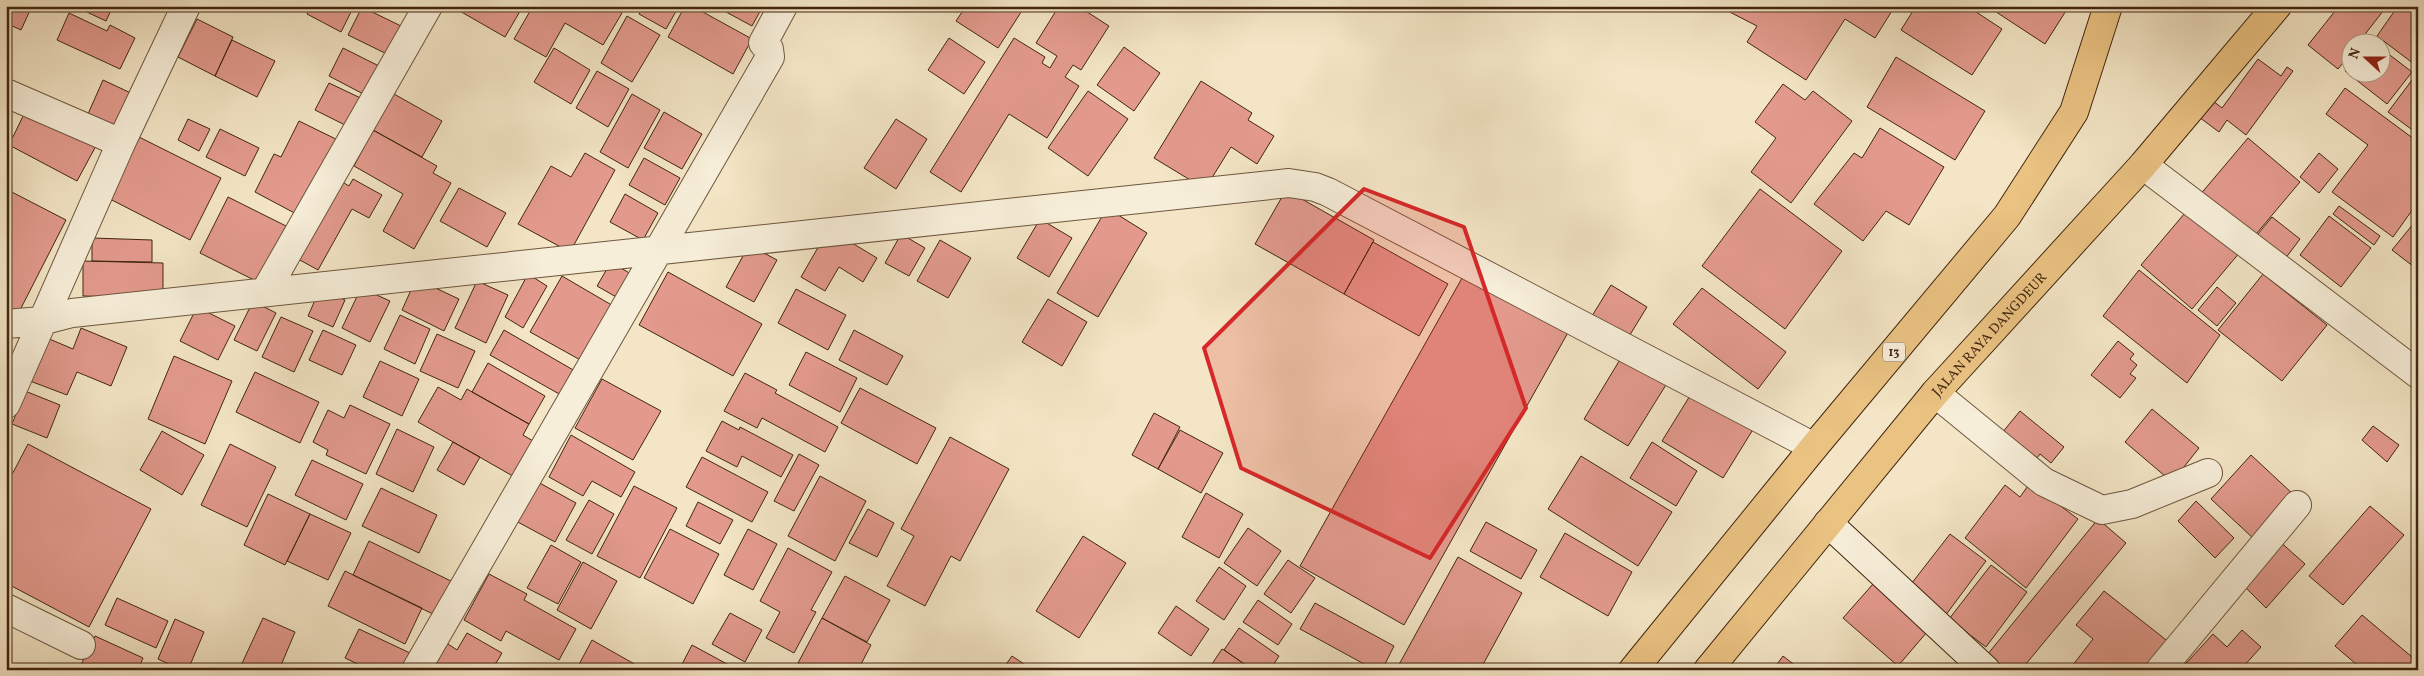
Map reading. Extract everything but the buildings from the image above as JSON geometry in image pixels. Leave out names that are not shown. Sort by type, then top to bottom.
[{"type":"highway","name":"13","points":[[1633,670],[1814,447],[2007,216],[2074,112],[2108,6]]},
{"type":"highway","name":"JALAN RAYA DANGDEUR","points":[[1708,670],[1935,393],[2143,165],[2277,6]]},
{"type":"street","points":[[6,404],[121,143],[186,6]]},
{"type":"street","points":[[264,292],[428,6]]},
{"type":"street","points":[[416,670],[770,57],[769,50],[763,43],[783,6]]},
{"type":"street","points":[[6,93],[121,143]]},
{"type":"street","points":[[2143,165],[2418,374]]},
{"type":"street","points":[[6,324],[41,321],[72,313],[264,292],[1280,184],[1302,184],[1328,192],[1814,447]]},
{"type":"street","points":[[1935,393],[2044,482],[2102,510],[2132,504],[2208,473]]},
{"type":"street","points":[[2160,670],[2298,505]]},
{"type":"street","points":[[1828,523],[1924,615],[1986,670]]},
{"type":"street","points":[[6,608],[81,645]]},
{"type":"highlighted area","points":[[1364,189],[1464,227],[1526,408],[1430,558],[1241,468],[1204,348]]}]
